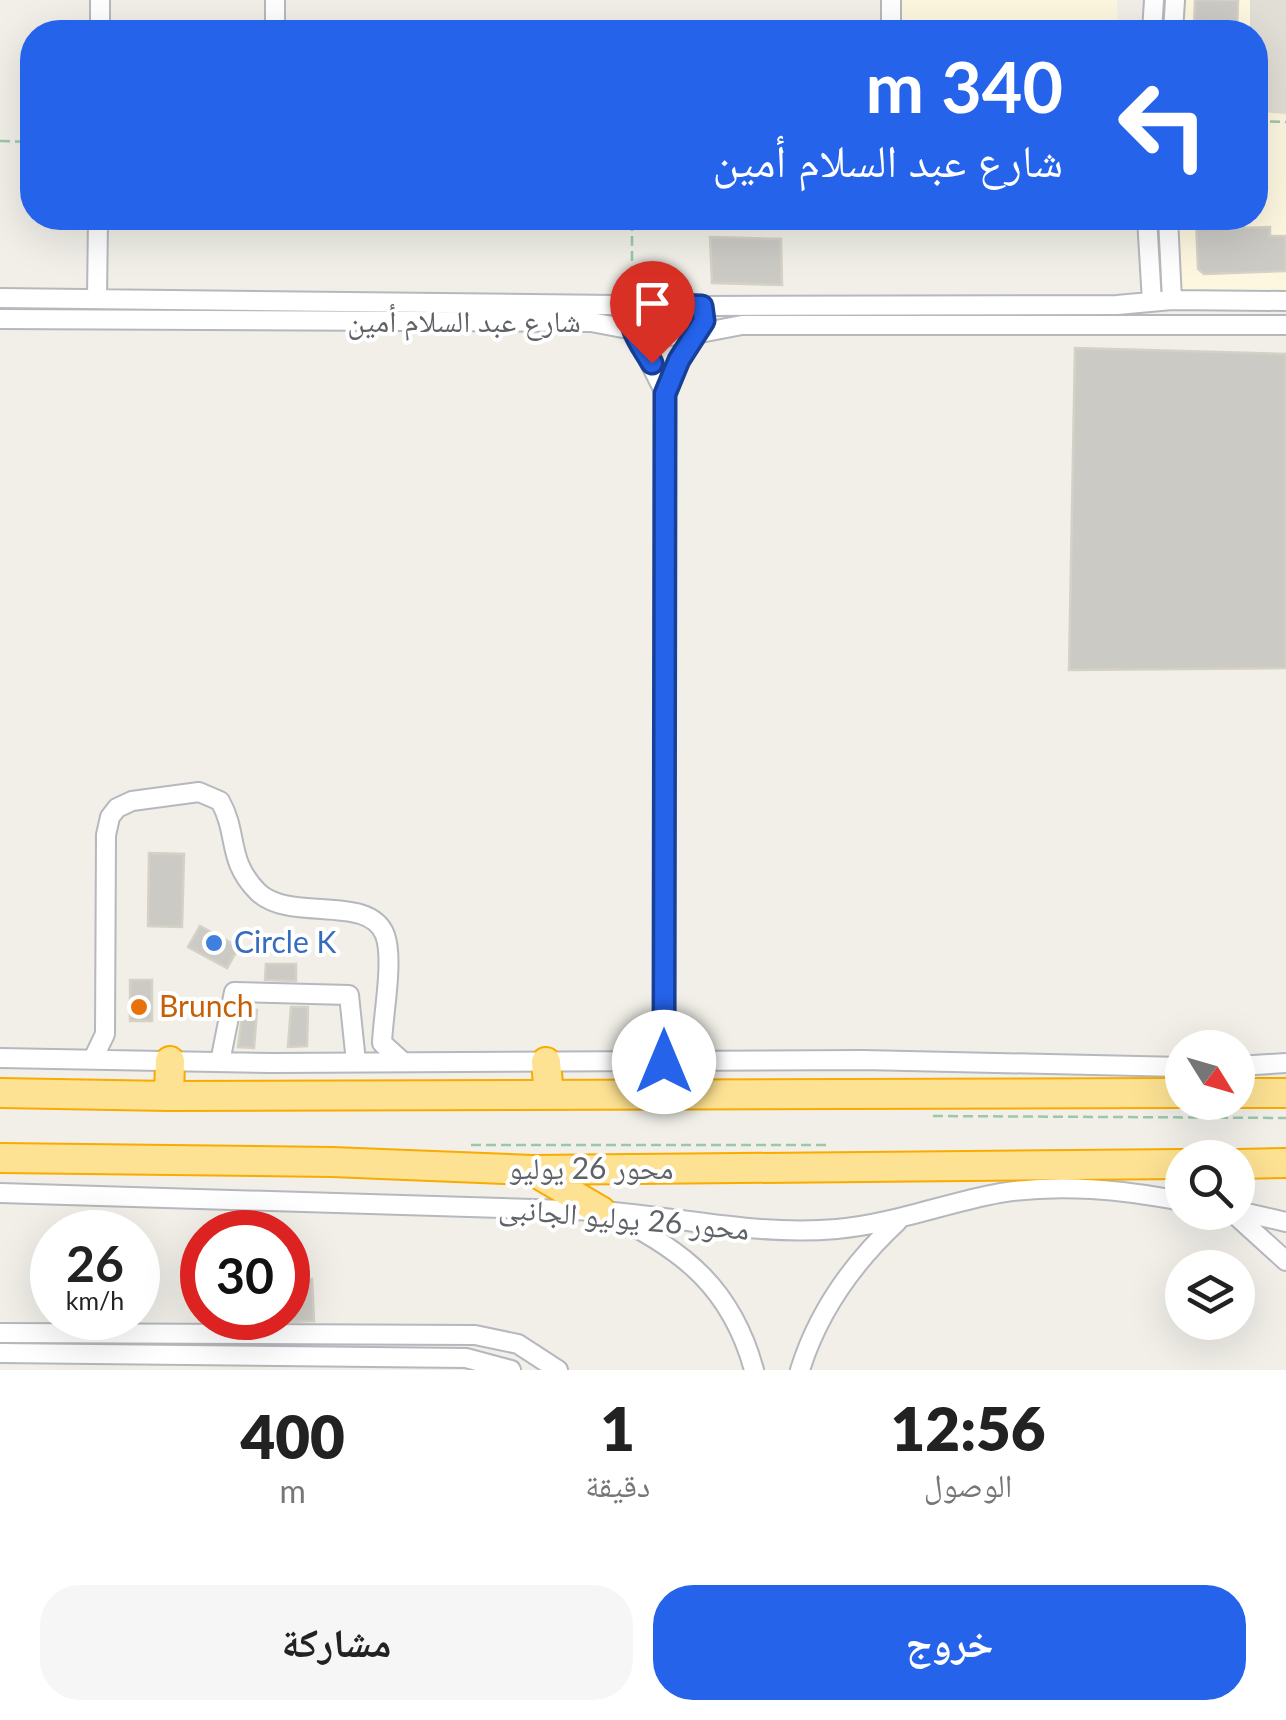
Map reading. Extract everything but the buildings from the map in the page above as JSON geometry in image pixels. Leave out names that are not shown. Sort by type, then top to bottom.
[{"type":"highway","points":[[169,1096],[170,1060]]},
{"type":"highway","points":[[546,1062],[548,1095]]},
{"type":"highway","points":[[0,1093],[1165,1094]]},
{"type":"highway","points":[[1255,1093],[1286,1093]]},
{"type":"highway","name":"محور 26 يوليو","points":[[0,1158],[332,1162],[532,1170],[1165,1156]]},
{"type":"highway","points":[[1255,1158],[1286,1163]]},
{"type":"highway","points":[[532,1170],[602,1211]]},
{"type":"street","points":[[96,299],[98,230]]},
{"type":"street","points":[[1150,230],[1162,301]]},
{"type":"street","points":[[1162,301],[1167,230]]},
{"type":"street","name":"شارع عبد السلام أمين","points":[[0,298],[702,306],[1117,306],[1162,301],[1286,300]]},
{"type":"street","points":[[321,321],[323,301]]},
{"type":"street","points":[[635,304],[630,316],[665,394]]},
{"type":"street","points":[[664,1062],[665,394],[679,360],[705,318],[702,306]]},
{"type":"street","name":"شارع عبد السلام أمين","points":[[0,319],[591,322],[665,336],[742,325],[1286,324]]},
{"type":"street","points":[[93,1060],[105,1034],[106,835],[110,817],[117,808],[132,801],[199,792],[220,800],[228,816],[236,864],[266,899],[295,909],[350,910],[378,924],[388,954],[382,1044],[403,1062]]},
{"type":"street","points":[[220,1062],[234,992],[348,995],[356,1062]]},
{"type":"street","points":[[0,1058],[220,1062],[844,1060],[1165,1067]]},
{"type":"street","points":[[1255,1065],[1286,1063]]},
{"type":"street","name":"محور 26 يوليو الجانبى","points":[[0,1194],[602,1211],[765,1230],[839,1229],[900,1220],[1004,1193],[1051,1188],[1098,1188],[1165,1198]]},
{"type":"street","points":[[602,1211],[648,1233],[708,1279],[731,1312],[754,1370]]},
{"type":"street","points":[[1255,1216],[1286,1222]]},
{"type":"street","points":[[800,1370],[833,1297],[863,1256],[900,1220]]},
{"type":"street","points":[[1254,1230],[1286,1260]]},
{"type":"street","points":[[0,1332],[20,1342],[234,1354],[466,1358],[511,1370]]},
{"type":"street","points":[[310,1334],[474,1335],[518,1344],[558,1370]]},
{"type":"street","points":[[436,1335],[436,1358]]},
{"type":"street","points":[[0,1352],[20,1342],[180,1336]]},
{"type":"street","points":[[227,1340],[223,1344],[234,1354]]},
{"type":"path","points":[[632,230],[635,304]]},
{"type":"path","points":[[465,1145],[842,1145]]},
{"type":"shaded area","points":[[898,0],[1117,0],[1118,20],[898,20]]},
{"type":"shaded area","points":[[1168,0],[1286,0],[1286,307],[1167,311],[1162,230],[1268,230],[1268,20],[1167,20]]},
{"type":"shaded area","points":[[1250,0],[1286,0],[1286,114],[1268,112],[1268,20],[1250,20]]},
{"type":"place","name":"Circle K","points":[[214,943]]},
{"type":"place","name":"Brunch","points":[[139,1007]]},
{"type":"route","points":[[652,363],[631,325],[630,316],[638,304],[702,306],[704,321],[679,360],[665,394],[664,1062]]}]
